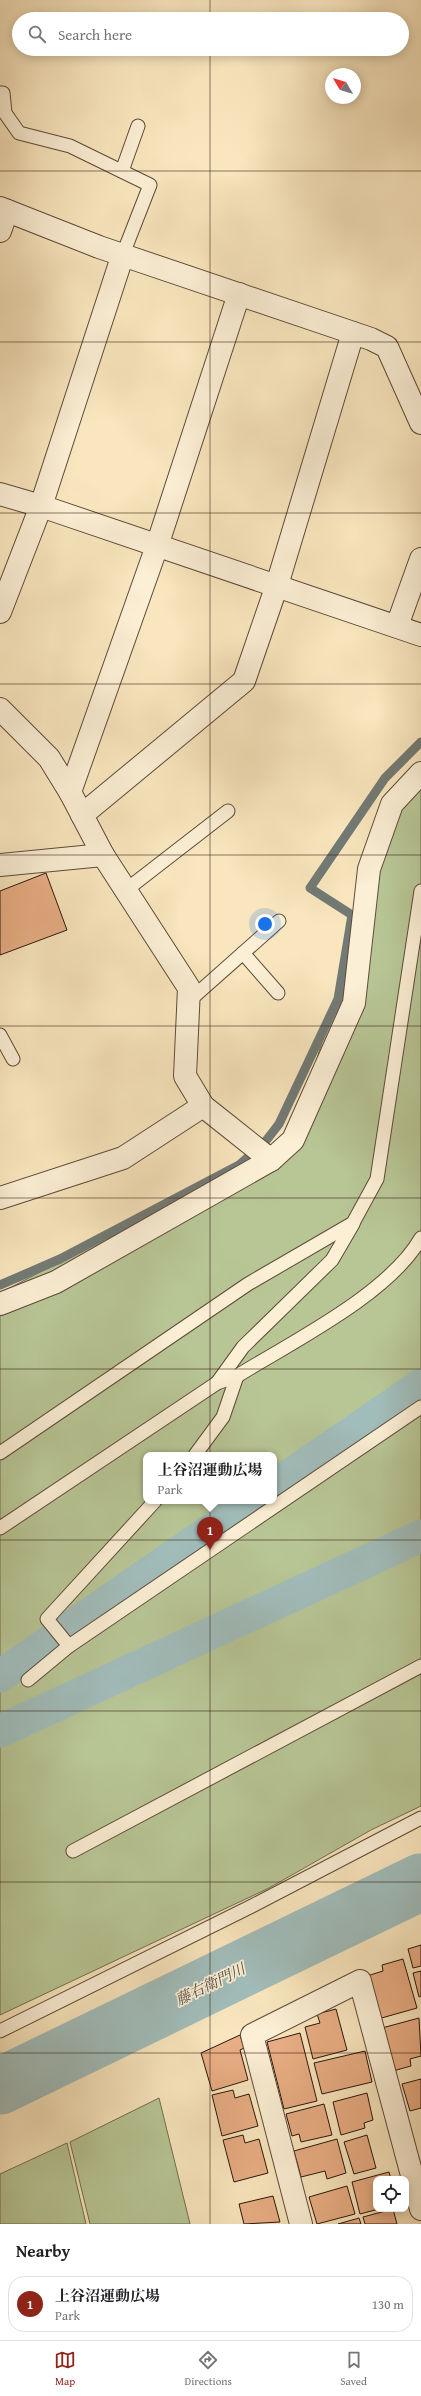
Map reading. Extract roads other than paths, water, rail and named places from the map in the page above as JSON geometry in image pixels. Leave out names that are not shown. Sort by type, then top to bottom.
[{"type":"street","points":[[2,217],[123,254],[353,333],[387,347],[421,423]]},
{"type":"street","points":[[0,612],[41,506],[123,254]]},
{"type":"street","points":[[70,792],[158,546],[239,294]]},
{"type":"street","points":[[82,815],[244,681],[277,585],[353,333]]},
{"type":"street","points":[[0,494],[41,506],[277,585],[421,635]]},
{"type":"street","points":[[397,626],[421,559]]},
{"type":"street","points":[[0,709],[48,758],[70,792],[104,855],[189,988],[190,1000],[185,1076],[203,1106],[271,1160]]},
{"type":"street","points":[[0,1304],[56,1282],[271,1160],[294,1140],[354,1003],[369,869],[392,804],[421,773]]},
{"type":"street","points":[[0,865],[104,855]]},
{"type":"street","points":[[0,1198],[123,1158],[203,1106]]},
{"type":"street","points":[[301,2224],[252,2035],[360,1981],[421,2209]]},
{"type":"lane","points":[[0,92],[2,93],[5,113],[19,133],[70,146],[150,185],[123,254]]},
{"type":"lane","points":[[122,171],[138,126]]},
{"type":"lane","points":[[126,890],[228,811]]},
{"type":"lane","points":[[217,1382],[243,1347],[332,1260],[377,1179],[421,891]]},
{"type":"lane","points":[[190,1000],[279,921]]},
{"type":"lane","points":[[243,953],[278,993]]},
{"type":"lane","points":[[0,1035],[13,1059]]},
{"type":"lane","points":[[0,1453],[248,1284],[353,1223]]},
{"type":"lane","points":[[0,1528],[217,1382],[236,1376],[357,1303],[411,1256],[421,1238]]},
{"type":"lane","points":[[197,1452],[223,1417],[236,1376]]},
{"type":"lane","points":[[28,1680],[69,1646],[421,1408]]},
{"type":"lane","points":[[69,1646],[47,1619],[152,1504]]},
{"type":"lane","points":[[73,1851],[421,1666]]},
{"type":"lane","points":[[0,2031],[238,1913],[421,1818]]},
{"type":"waterway","points":[[0,1285],[60,1259],[239,1165],[265,1142],[279,1124],[338,999],[352,915],[310,888],[385,778],[421,742]]},
{"type":"waterway","points":[[277,1484],[421,1385]]},
{"type":"waterway","points":[[0,1676],[249,1504]]},
{"type":"waterway","points":[[0,1731],[421,1536]]},
{"type":"waterway","name":"藤右衛門川","points":[[0,2086],[421,1882]]},
{"type":"place","name":"上谷沼運動広場","points":[[210,1550]]}]
